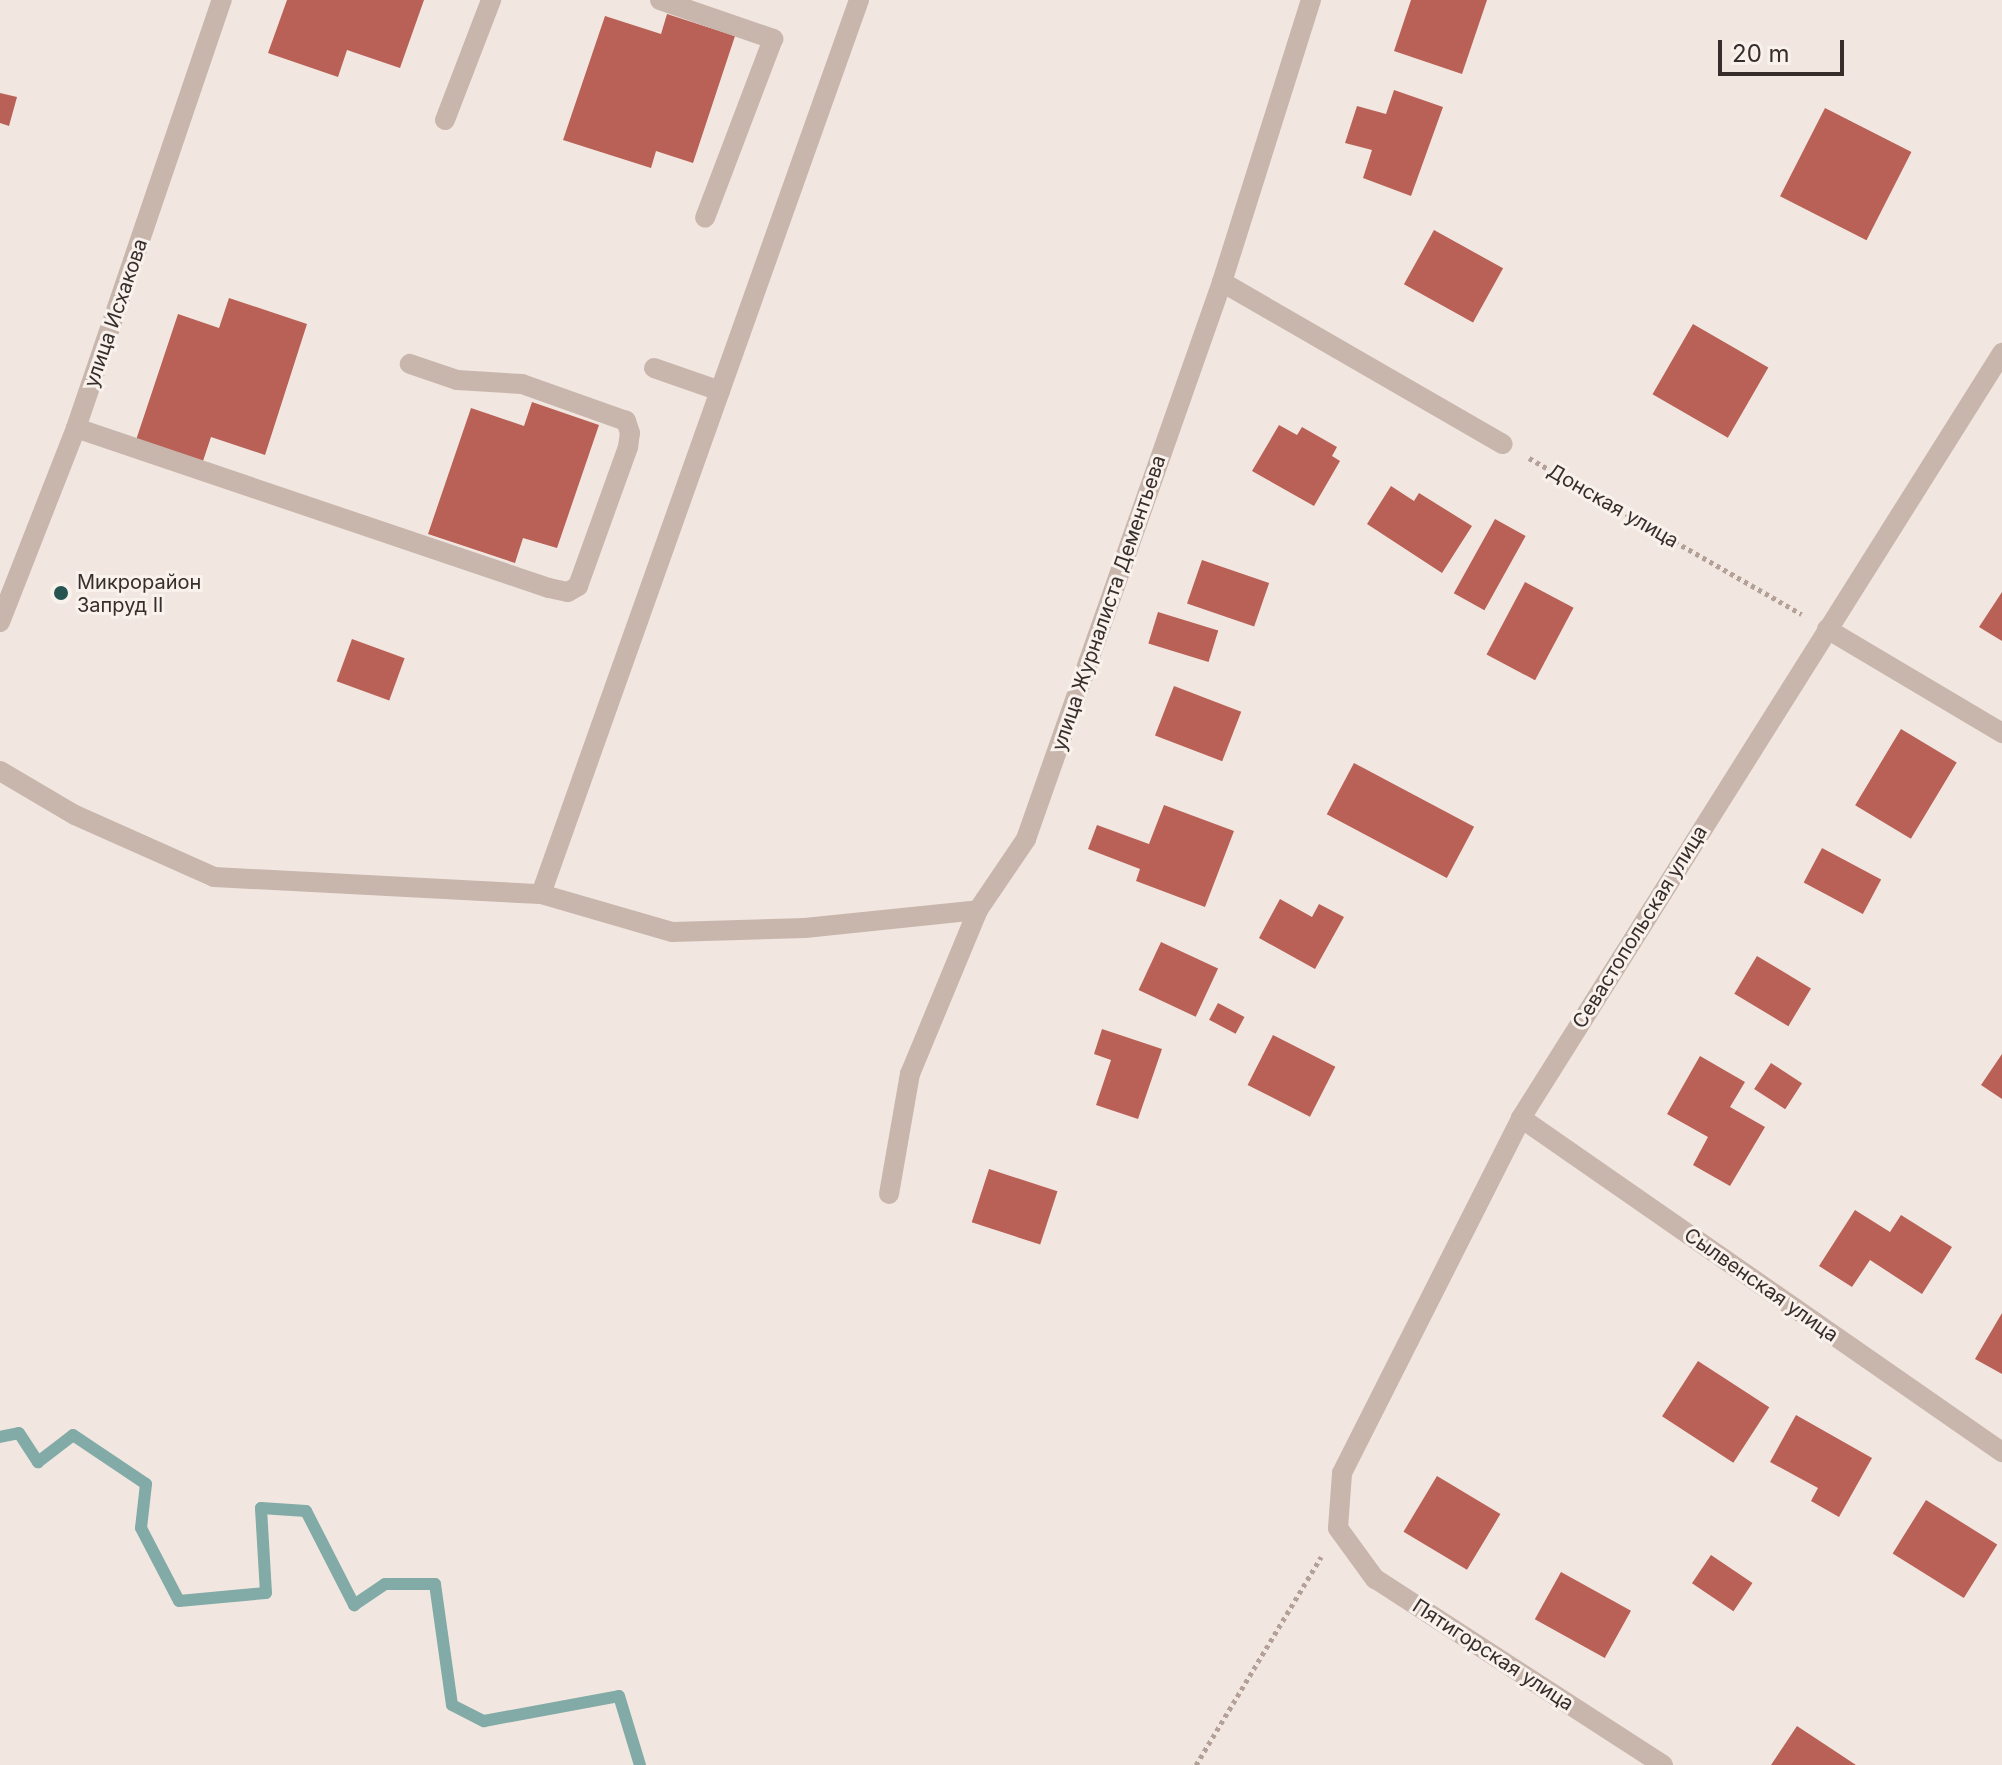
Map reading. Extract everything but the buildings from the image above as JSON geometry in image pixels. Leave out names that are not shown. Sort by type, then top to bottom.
[{"type":"street","name":"улица Исхакова","points":[[0,622],[76,428],[222,0]]},
{"type":"street","points":[[445,120],[491,0]]},
{"type":"street","points":[[660,0],[773,39],[705,218]]},
{"type":"street","points":[[541,894],[859,0]]},
{"type":"street","name":"улица Журналиста Дементьева","points":[[889,1194],[910,1074],[978,910],[1026,839],[1222,282],[1311,0]]},
{"type":"street","points":[[1222,282],[1503,444]]},
{"type":"street","name":"Севастопольская улица","points":[[1338,1528],[1342,1473],[1521,1118],[2002,353]]},
{"type":"street","points":[[76,428],[549,588],[568,592],[578,586],[628,447],[630,433],[626,421],[522,384],[457,380],[410,364]]},
{"type":"street","points":[[654,368],[720,391]]},
{"type":"street","points":[[1827,629],[2002,733]]},
{"type":"street","points":[[0,771],[75,815],[214,877],[541,894],[672,932],[805,928],[978,910]]},
{"type":"street","name":"Сылвенская улица","points":[[1521,1118],[2002,1452]]},
{"type":"street","name":"Пятигорская улица","points":[[1338,1528],[1375,1579],[1663,1765]]},
{"type":"path","name":"Донская улица","points":[[1503,444],[1827,629]]},
{"type":"path","points":[[1196,1765],[1338,1528]]},
{"type":"waterway","points":[[0,1437],[19,1433],[38,1462],[73,1435],[146,1484],[141,1528],[179,1601],[266,1593],[261,1508],[306,1511],[354,1605],[385,1584],[435,1584],[452,1705],[484,1721],[619,1696],[640,1765]]},
{"type":"place","name":"Микрорайон Запруд II","points":[[61,593]]}]
